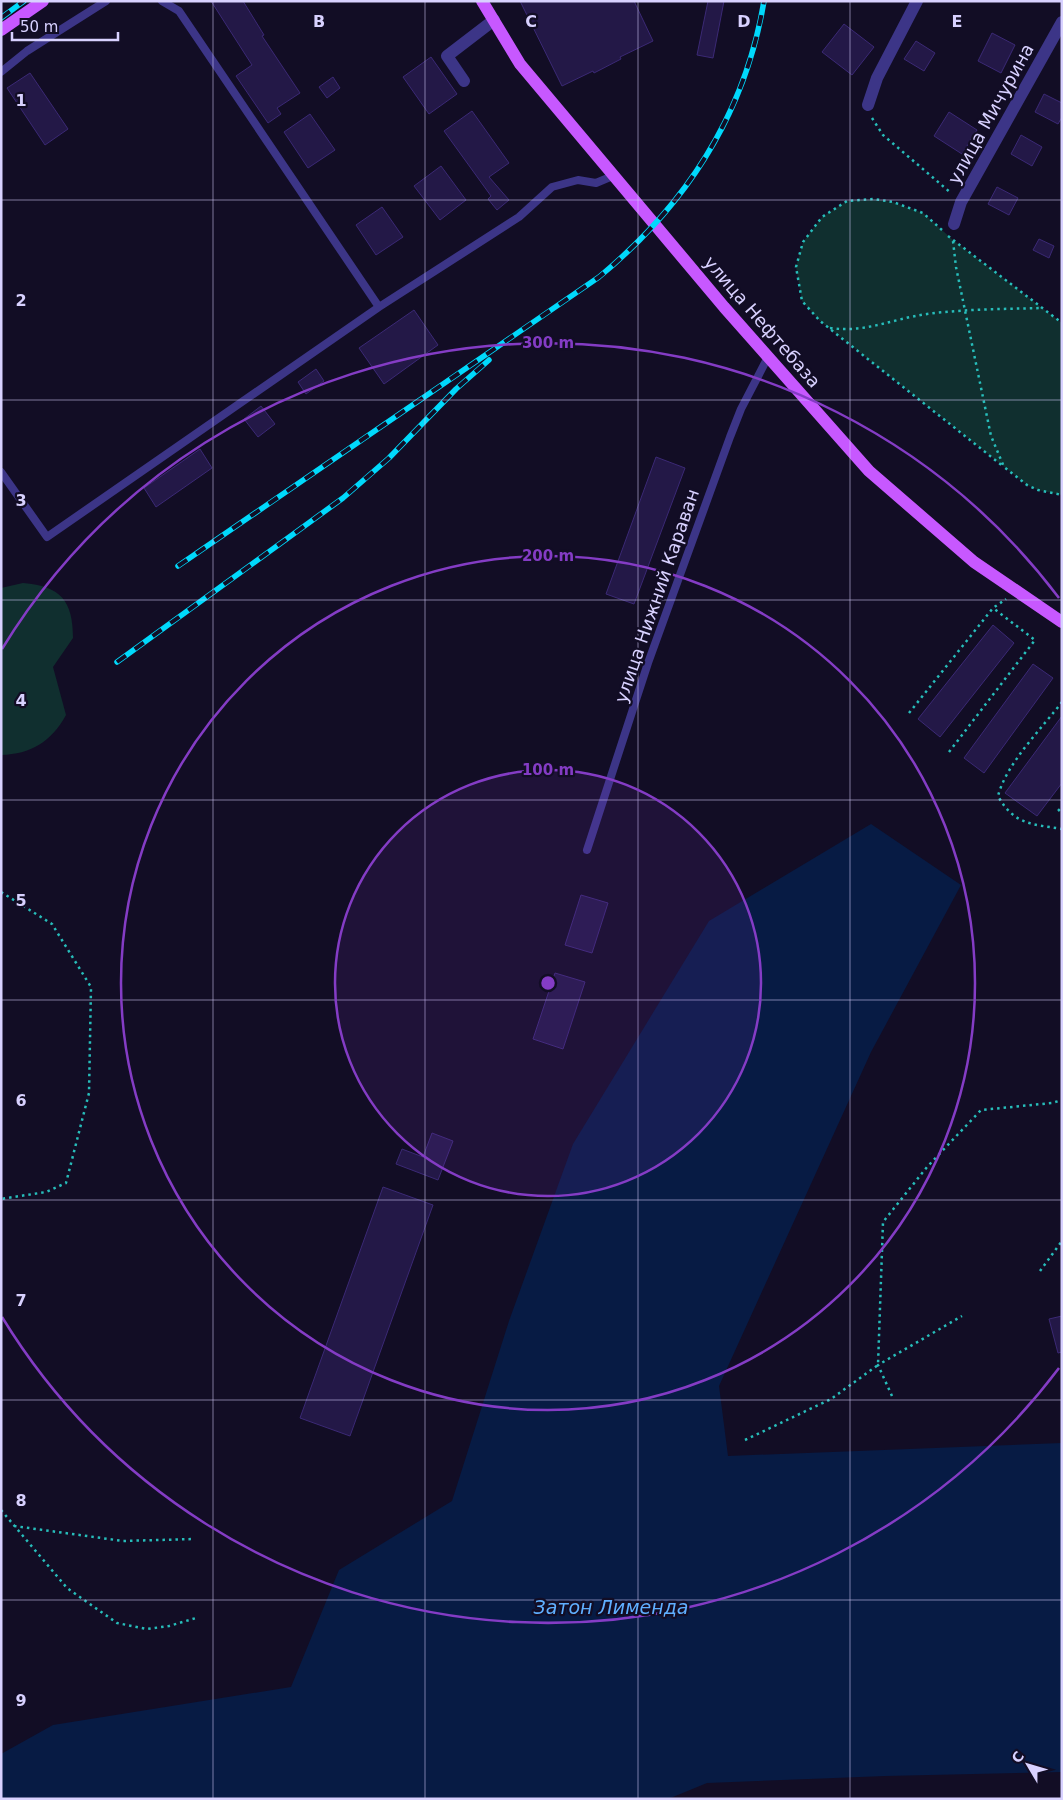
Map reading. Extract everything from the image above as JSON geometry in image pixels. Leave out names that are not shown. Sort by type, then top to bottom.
[{"type":"main road","points":[[1,30],[43,1]]},
{"type":"main road","name":"улица Нефтебаза","points":[[482,1],[520,64],[615,174],[655,226],[869,471],[974,562],[1062,622]]},
{"type":"street","points":[[868,105],[873,88],[917,1]]},
{"type":"street","points":[[464,81],[447,56],[494,20]]},
{"type":"street","name":"улица Мичурина","points":[[954,224],[961,202],[1062,22]]},
{"type":"lane","points":[[1,72],[27,51],[106,1]]},
{"type":"lane","points":[[162,1],[179,10],[379,307]]},
{"type":"lane","points":[[1,472],[47,537],[379,307],[519,217],[552,187],[578,180],[596,183],[615,174]]},
{"type":"lane","name":"улица Нижний Караван","points":[[587,850],[648,663],[730,437],[741,410],[768,357]]},
{"type":"path","points":[[868,105],[873,120],[883,135],[961,202]]},
{"type":"path","points":[[1062,324],[953,240],[923,212],[893,202],[874,199],[847,201],[822,217],[803,242],[796,267],[802,301],[828,328],[1027,485],[1062,496]]},
{"type":"path","points":[[954,224],[953,240],[965,310],[991,436],[1004,467]]},
{"type":"path","points":[[828,328],[848,331],[865,330],[925,314],[965,310],[1043,308]]},
{"type":"path","points":[[909,714],[993,608],[1017,591]]},
{"type":"path","points":[[949,752],[1036,640],[993,608]]},
{"type":"path","points":[[1062,702],[1001,783],[998,796],[1007,812],[1026,822],[1062,829]]},
{"type":"path","points":[[1058,811],[1062,807]]},
{"type":"path","points":[[1,892],[52,924],[92,987],[89,1093],[66,1183],[46,1192],[1,1198]]},
{"type":"path","points":[[892,1396],[878,1365],[883,1222],[927,1167],[981,1110],[1052,1103],[1062,1100]]},
{"type":"path","points":[[1040,1271],[1062,1242]]},
{"type":"path","points":[[745,1440],[831,1399],[878,1365],[962,1316]]},
{"type":"path","points":[[1,1510],[67,1588],[117,1623],[147,1628],[169,1626],[196,1618]]},
{"type":"path","points":[[13,1525],[123,1541],[194,1539]]},
{"type":"green space","points":[[874,199],[893,202],[923,213],[953,240],[1062,323],[1062,495],[1038,490],[1027,485],[820,321],[802,301],[796,267],[803,242],[822,217],[847,201]]},
{"type":"green space","points":[[23,583],[56,592],[67,605],[71,614],[73,638],[53,667],[66,715],[54,732],[39,745],[22,752],[1,755],[1,588]]},
{"type":"water","name":"Затон Лименда","points":[[871,824],[961,885],[871,1052],[719,1386],[728,1456],[1062,1443],[1062,1772],[707,1783],[668,1799],[1,1799],[1,1754],[53,1725],[291,1687],[339,1570],[452,1501],[509,1321],[573,1144],[709,921]]},
{"type":"building","points":[[211,1],[243,1],[264,35],[262,36],[300,93],[277,108],[281,114],[268,123],[236,76],[252,65]]},
{"type":"building","points":[[520,1],[634,1],[653,41],[620,57],[621,59],[594,73],[593,71],[562,86]]},
{"type":"building","points":[[708,1],[724,1],[713,58],[697,55]]},
{"type":"building","points":[[844,24],[874,47],[852,75],[822,52]]},
{"type":"building","points":[[992,33],[1015,45],[1001,73],[978,61]]},
{"type":"building","points":[[916,41],[935,53],[924,71],[904,59]]},
{"type":"building","points":[[431,57],[457,94],[429,114],[403,77]]},
{"type":"building","points":[[30,73],[68,129],[45,145],[7,88]]},
{"type":"building","points":[[333,77],[340,88],[327,98],[319,87]]},
{"type":"building","points":[[1044,94],[1062,103],[1062,117],[1058,124],[1035,112]]},
{"type":"building","points":[[472,111],[509,163],[489,177],[509,200],[497,210],[488,199],[491,196],[444,131]]},
{"type":"building","points":[[949,112],[977,130],[962,154],[934,136]]},
{"type":"building","points":[[310,114],[335,150],[308,168],[284,132]]},
{"type":"building","points":[[1021,135],[1042,147],[1032,166],[1011,154]]},
{"type":"building","points":[[441,166],[466,200],[440,220],[414,186]]},
{"type":"building","points":[[997,187],[1018,198],[1009,215],[988,204]]},
{"type":"building","points":[[382,207],[403,237],[376,255],[356,225]]},
{"type":"building","points":[[1039,239],[1054,246],[1049,258],[1033,250]]},
{"type":"building","points":[[414,310],[438,345],[384,384],[359,348]]},
{"type":"building","points":[[316,369],[324,381],[306,394],[298,382]]},
{"type":"building","points":[[261,406],[275,424],[258,437],[244,419]]},
{"type":"building","points":[[200,449],[212,468],[156,507],[144,488]]},
{"type":"building","points":[[656,457],[685,468],[634,604],[606,594]]},
{"type":"building","points":[[993,625],[1014,643],[940,737],[918,719]]},
{"type":"building","points":[[1033,664],[1053,678],[984,773],[964,758]]},
{"type":"building","points":[[1062,716],[1062,783],[1037,816],[1005,793]]},
{"type":"building","points":[[581,895],[608,903],[592,953],[565,945]]},
{"type":"building","points":[[555,973],[585,982],[563,1049],[533,1039]]},
{"type":"building","points":[[432,1133],[453,1141],[438,1180],[396,1164],[402,1149],[423,1157]]},
{"type":"building","points":[[383,1187],[433,1205],[350,1436],[300,1418]]},
{"type":"building","points":[[1062,1316],[1062,1352],[1058,1353],[1049,1319]]},
{"type":"railway","points":[[1,18],[24,1]]},
{"type":"railway","points":[[178,566],[599,277],[630,249],[659,219],[684,188],[707,154],[726,119],[742,82],[755,42],[764,1]]},
{"type":"railway","points":[[117,662],[343,498],[389,458],[456,389],[489,360]]}]
